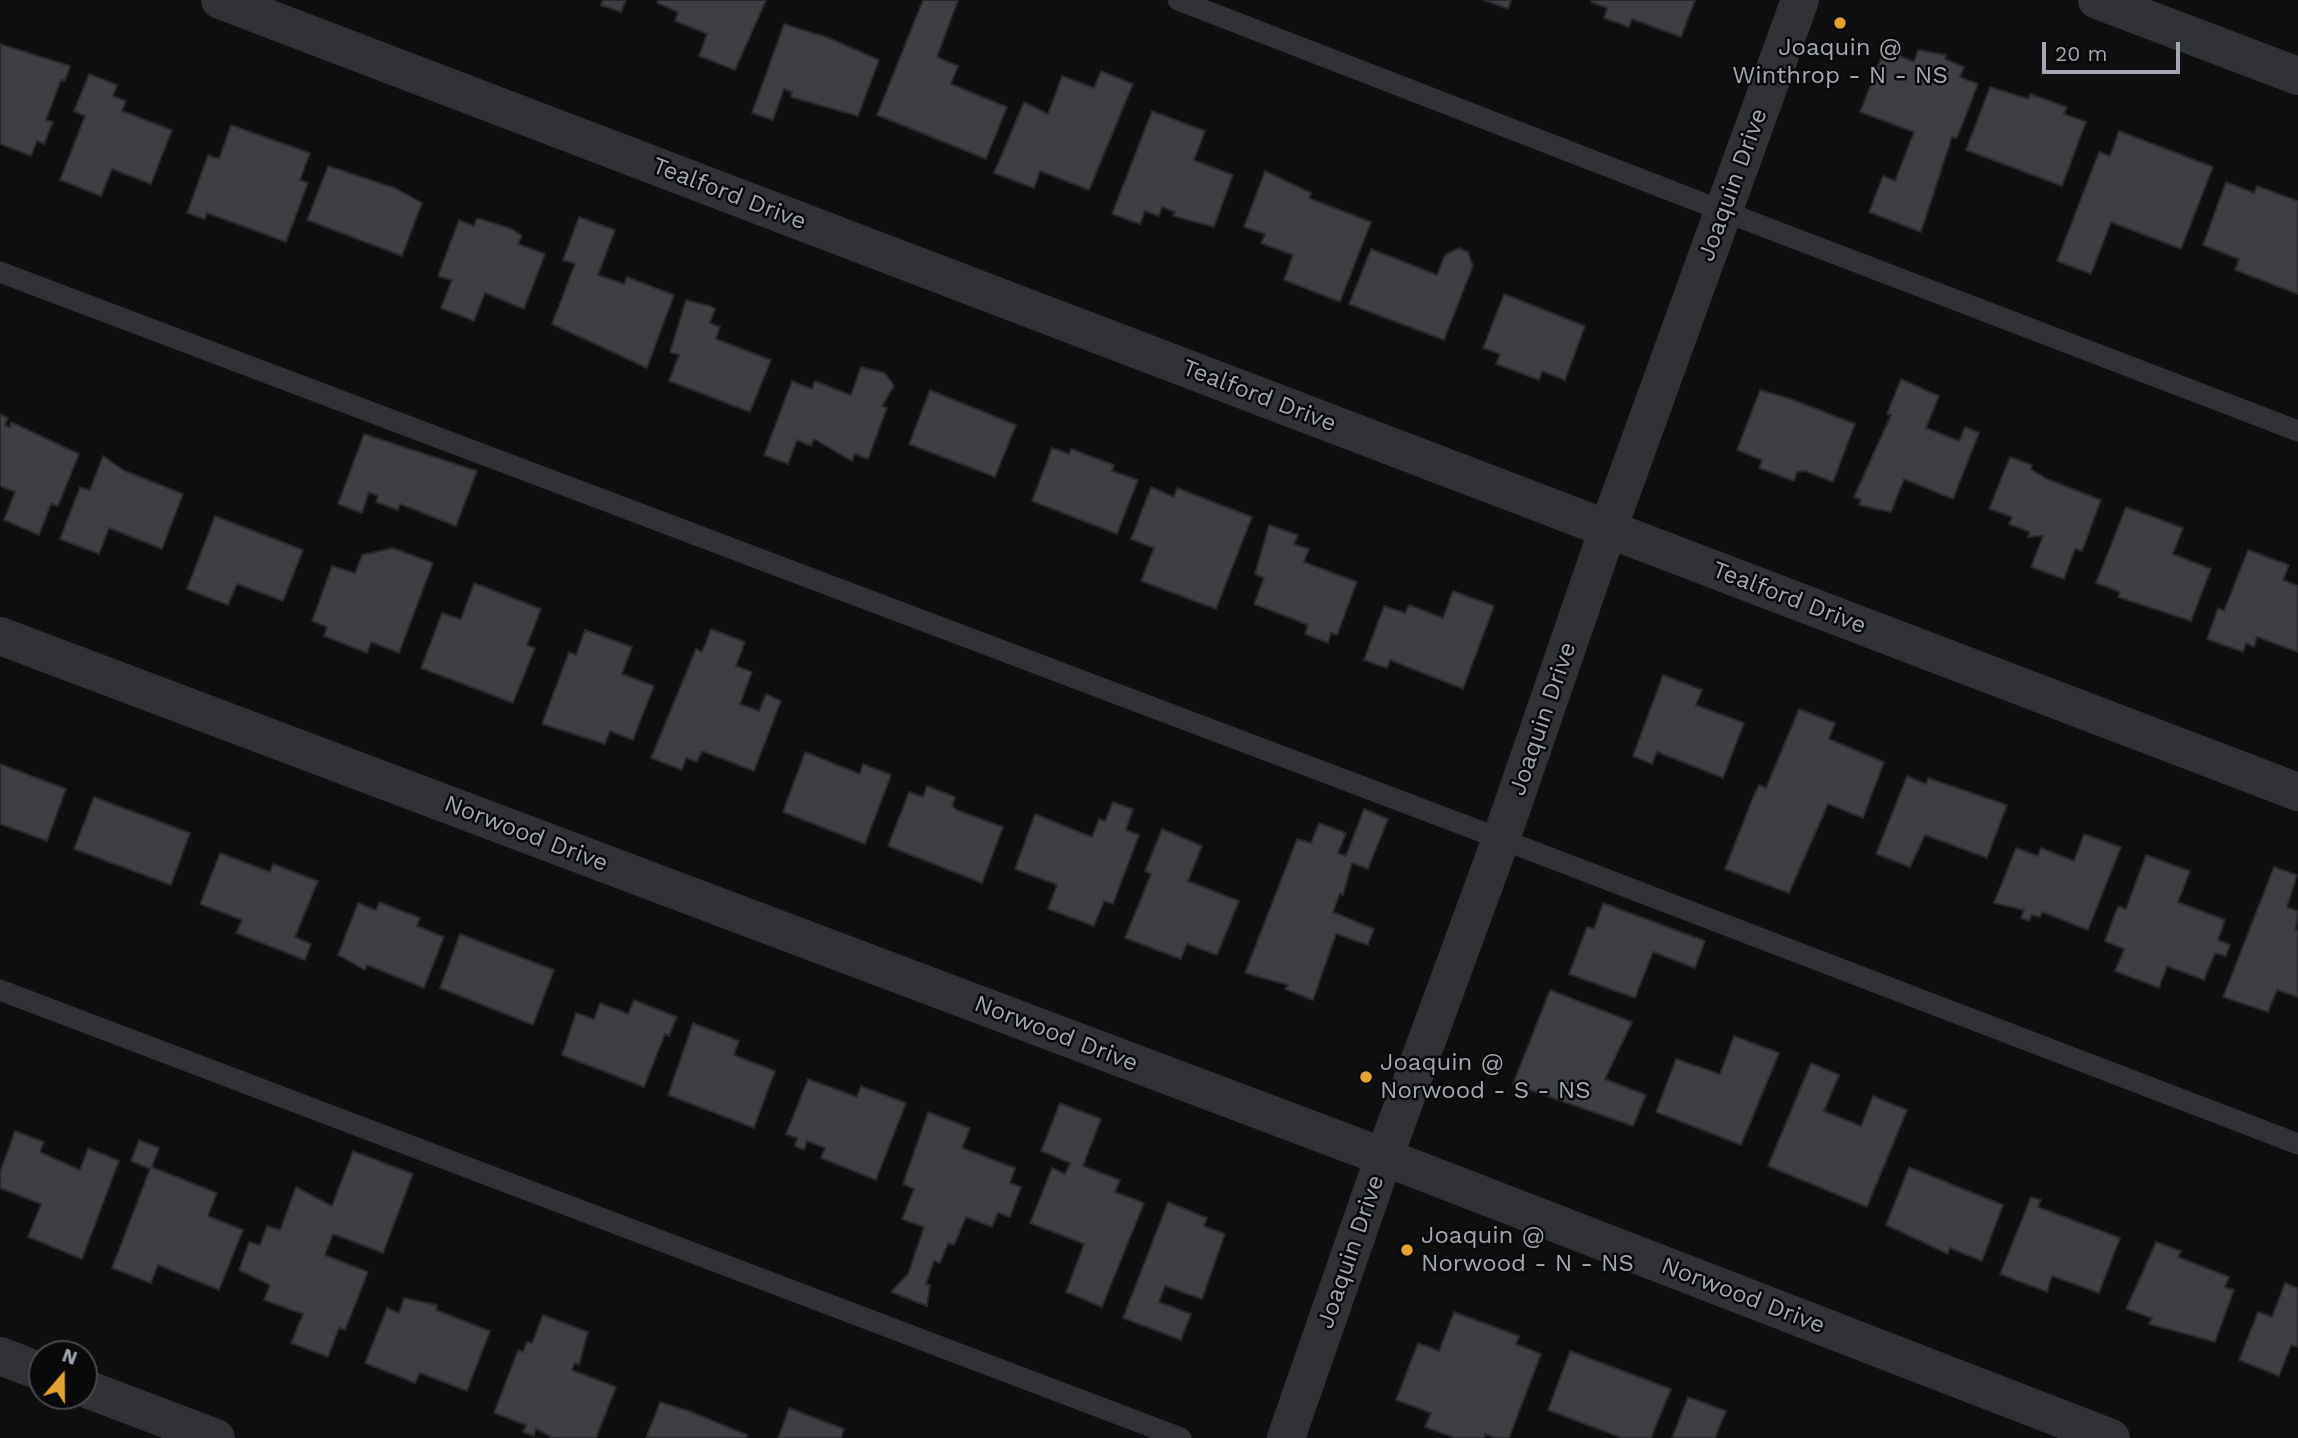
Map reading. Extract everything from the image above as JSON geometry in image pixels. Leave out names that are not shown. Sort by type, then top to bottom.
[{"type":"street","name":"Tealford Drive","points":[[219,0],[2298,792]]},
{"type":"street","name":"Joaquin Drive","points":[[1286,1438],[1384,1157],[1502,839],[1608,529],[1800,0]]},
{"type":"street","points":[[2097,0],[2298,76]]},
{"type":"street","name":"Norwood Drive","points":[[0,636],[1384,1157],[2111,1438]]},
{"type":"street","points":[[0,1356],[28,1367]]},
{"type":"street","points":[[98,1393],[216,1438]]},
{"type":"lane","points":[[1178,0],[2298,431]]},
{"type":"lane","points":[[0,272],[1502,839],[2298,1144]]},
{"type":"lane","points":[[0,990],[1181,1438]]},
{"type":"building","points":[[603,0],[626,0],[621,12],[601,5]]},
{"type":"building","points":[[658,0],[766,0],[735,70],[699,56],[707,34],[675,21],[678,12],[657,3]]},
{"type":"building","points":[[923,0],[958,0],[937,57],[958,66],[951,84],[1007,107],[986,159],[877,115]]},
{"type":"building","points":[[1484,0],[1511,0],[1508,9]]},
{"type":"building","points":[[1695,0],[1681,37],[1632,19],[1629,27],[1604,18],[1607,8],[1591,2]]},
{"type":"building","points":[[784,24],[829,38],[879,60],[858,116],[791,97],[792,92],[784,89],[773,120],[752,113]]},
{"type":"building","points":[[0,44],[70,66],[65,81],[61,80],[46,120],[53,122],[44,144],[37,141],[31,156],[0,144]]},
{"type":"building","points":[[1884,50],[1914,62],[1918,50],[1946,55],[1945,59],[1964,67],[1960,77],[1978,84],[1957,138],[1952,137],[1921,232],[1869,212],[1883,176],[1895,181],[1914,132],[1860,112]]},
{"type":"building","points":[[1101,71],[1133,84],[1089,190],[1040,171],[1034,188],[994,173],[1024,102],[1048,114],[1062,76],[1094,88]]},
{"type":"building","points":[[89,74],[117,85],[113,96],[126,101],[122,111],[172,130],[151,184],[112,169],[101,196],[60,180],[85,116],[74,111]]},
{"type":"building","points":[[1990,87],[2029,99],[2030,94],[2067,107],[2064,114],[2086,122],[2062,186],[1966,150]]},
{"type":"building","points":[[1152,111],[1205,131],[1194,160],[1233,175],[1214,227],[1173,216],[1175,212],[1162,207],[1159,216],[1145,211],[1140,224],[1112,214]]},
{"type":"building","points":[[231,125],[310,153],[300,180],[308,183],[286,242],[207,213],[205,219],[187,213],[208,155],[219,159]]},
{"type":"building","points":[[2119,131],[2213,167],[2181,249],[2111,222],[2091,274],[2057,261],[2099,152],[2110,156]]},
{"type":"building","points":[[328,166],[395,188],[422,203],[402,256],[307,220]]},
{"type":"building","points":[[1265,171],[1311,193],[1309,198],[1371,222],[1340,302],[1284,280],[1293,255],[1261,243],[1265,234],[1244,227]]},
{"type":"building","points":[[2226,182],[2254,193],[2257,186],[2298,201],[2298,294],[2235,270],[2239,259],[2203,245]]},
{"type":"building","points":[[579,217],[615,230],[598,275],[624,284],[627,277],[674,295],[647,368],[552,324],[575,264],[563,260]]},
{"type":"building","points":[[477,218],[512,229],[522,236],[518,244],[545,254],[524,309],[485,293],[474,321],[441,308],[452,280],[438,276],[459,220],[474,226]]},
{"type":"building","points":[[1459,248],[1468,252],[1473,266],[1444,340],[1349,304],[1371,249],[1437,275],[1445,255]]},
{"type":"building","points":[[1504,294],[1585,326],[1565,380],[1542,371],[1539,380],[1496,364],[1500,354],[1483,348]]},
{"type":"building","points":[[686,300],[715,309],[710,323],[720,327],[716,339],[771,360],[750,412],[669,381],[679,355],[670,352]]},
{"type":"building","points":[[861,367],[885,373],[894,386],[882,406],[887,408],[868,459],[855,454],[852,461],[814,439],[811,446],[797,440],[788,464],[764,455],[792,381],[812,389],[815,381],[851,395]]},
{"type":"building","points":[[1901,379],[1939,396],[1926,428],[1959,441],[1965,427],[1979,433],[1953,499],[1904,479],[1891,512],[1859,505],[1861,499],[1854,497],[1891,415],[1887,414]]},
{"type":"building","points":[[930,390],[1016,425],[995,477],[909,444]]},
{"type":"building","points":[[1760,390],[1855,424],[1833,482],[1805,471],[1797,472],[1794,481],[1759,468],[1762,460],[1737,450]]},
{"type":"building","points":[[0,414],[8,418],[5,425],[10,427],[11,422],[79,454],[58,506],[51,504],[39,535],[4,520],[15,492],[0,486]]},
{"type":"building","points":[[364,434],[477,471],[456,526],[400,504],[398,510],[376,502],[378,496],[369,492],[362,513],[338,504]]},
{"type":"building","points":[[1052,448],[1069,454],[1071,449],[1114,465],[1112,471],[1138,480],[1117,534],[1032,501]]},
{"type":"building","points":[[103,456],[123,470],[183,494],[162,549],[109,528],[99,554],[60,539],[80,487],[90,490]]},
{"type":"building","points":[[2010,457],[2032,465],[2031,469],[2045,478],[2101,500],[2082,551],[2075,549],[2064,579],[2031,567],[2043,536],[2028,537],[2030,532],[2009,524],[2012,517],[1989,509]]},
{"type":"building","points":[[1151,487],[1174,497],[1177,488],[1252,517],[1216,609],[1141,581],[1154,548],[1131,539]]},
{"type":"building","points":[[2126,507],[2183,528],[2173,554],[2211,569],[2191,621],[2118,597],[2120,592],[2096,583]]},
{"type":"building","points":[[215,516],[303,550],[283,601],[237,584],[228,605],[187,589]]},
{"type":"building","points":[[1269,525],[1298,535],[1294,544],[1309,549],[1304,562],[1357,582],[1337,635],[1331,633],[1328,643],[1305,634],[1308,625],[1254,604],[1264,578],[1255,574]]},
{"type":"building","points":[[393,548],[433,563],[399,653],[371,642],[367,653],[324,636],[327,627],[312,621],[332,566],[355,573],[362,555]]},
{"type":"building","points":[[2248,550],[2289,565],[2283,580],[2298,586],[2298,652],[2257,637],[2254,647],[2246,643],[2243,652],[2207,639],[2218,608],[2224,611]]},
{"type":"building","points":[[474,583],[541,609],[527,645],[535,648],[513,703],[421,668],[442,613],[461,619]]},
{"type":"building","points":[[1453,591],[1494,606],[1463,689],[1390,660],[1387,668],[1364,660],[1384,606],[1405,613],[1409,605],[1443,618]]},
{"type":"building","points":[[711,629],[745,642],[736,666],[752,672],[740,704],[759,711],[766,694],[781,701],[754,771],[702,751],[697,762],[686,758],[682,770],[651,758],[696,649],[702,652]]},
{"type":"building","points":[[585,630],[632,647],[622,674],[654,686],[633,740],[610,731],[605,744],[542,724],[569,652],[576,655]]},
{"type":"building","points":[[1663,675],[1702,690],[1696,705],[1744,723],[1723,778],[1657,752],[1652,764],[1633,756]]},
{"type":"building","points":[[1799,709],[1835,723],[1829,739],[1884,762],[1863,818],[1828,804],[1789,893],[1725,869],[1752,800],[1759,785],[1766,788]]},
{"type":"building","points":[[805,752],[860,774],[863,764],[891,775],[865,844],[783,812]]},
{"type":"building","points":[[0,764],[66,789],[47,841],[0,824]]},
{"type":"building","points":[[1907,776],[1926,784],[1928,778],[2007,805],[1987,858],[1925,835],[1910,867],[1876,854]]},
{"type":"building","points":[[927,786],[955,797],[952,806],[957,810],[1003,827],[982,883],[888,846],[909,792],[923,797]]},
{"type":"building","points":[[94,797],[190,833],[171,885],[74,849]]},
{"type":"building","points":[[1113,802],[1133,809],[1126,830],[1139,835],[1113,904],[1104,901],[1094,926],[1048,909],[1057,885],[1015,869],[1035,814],[1092,837],[1099,819],[1105,821]]},
{"type":"building","points":[[1364,809],[1388,819],[1368,869],[1352,863],[1343,895],[1340,893],[1333,912],[1374,929],[1368,945],[1336,934],[1313,1000],[1285,989],[1288,985],[1245,973],[1297,839],[1311,843],[1319,823],[1346,833],[1338,853],[1346,856]]},
{"type":"building","points":[[1162,829],[1202,846],[1188,881],[1239,901],[1217,955],[1187,944],[1181,959],[1125,938],[1151,874],[1145,871]]},
{"type":"building","points":[[2084,834],[2121,847],[2088,930],[2042,912],[2040,917],[2032,915],[2029,921],[2021,918],[2024,910],[1994,903],[2016,848],[2038,856],[2041,848],[2074,861]]},
{"type":"building","points":[[220,853],[270,872],[273,864],[318,881],[295,937],[311,944],[305,960],[236,933],[242,920],[200,904]]},
{"type":"building","points":[[2146,855],[2190,871],[2178,902],[2225,920],[2218,940],[2230,945],[2226,956],[2215,953],[2204,980],[2167,966],[2159,988],[2115,971],[2124,949],[2105,941],[2118,906],[2126,909]]},
{"type":"building","points":[[2274,867],[2297,875],[2287,907],[2298,911],[2298,997],[2277,990],[2268,1012],[2223,997]]},
{"type":"building","points":[[379,902],[420,918],[417,926],[444,937],[424,988],[367,965],[365,970],[338,955],[358,903],[376,910]]},
{"type":"building","points":[[1603,903],[1705,941],[1695,968],[1653,952],[1635,998],[1569,974],[1587,927],[1594,929]]},
{"type":"building","points":[[460,934],[554,970],[533,1025],[440,988]]},
{"type":"building","points":[[1550,990],[1632,1022],[1605,1079],[1646,1095],[1633,1126],[1513,1084]]},
{"type":"building","points":[[634,1000],[677,1017],[669,1036],[665,1034],[644,1087],[562,1055],[576,1013],[594,1019],[600,1003],[628,1014]]},
{"type":"building","points":[[693,1023],[739,1041],[734,1055],[775,1071],[754,1128],[668,1095]]},
{"type":"building","points":[[1734,1036],[1779,1053],[1741,1145],[1656,1112],[1676,1059],[1720,1074]]},
{"type":"building","points":[[1811,1063],[1839,1075],[1824,1111],[1861,1126],[1873,1096],[1907,1110],[1867,1207],[1768,1166]]},
{"type":"building","points":[[808,1079],[857,1097],[861,1086],[906,1103],[876,1180],[821,1158],[825,1148],[807,1141],[804,1150],[795,1146],[797,1138],[786,1134]]},
{"type":"building","points":[[1060,1103],[1101,1119],[1083,1166],[1120,1180],[1115,1192],[1144,1203],[1102,1307],[1066,1292],[1084,1244],[1030,1223],[1052,1168],[1065,1174],[1070,1163],[1041,1151]]},
{"type":"building","points":[[928,1112],[970,1128],[962,1148],[1015,1168],[1010,1183],[1021,1187],[1010,1217],[998,1213],[992,1227],[966,1217],[954,1245],[948,1243],[940,1263],[934,1261],[926,1284],[930,1285],[927,1306],[891,1292],[908,1274],[924,1227],[902,1219],[914,1189],[903,1184]]},
{"type":"building","points":[[15,1131],[44,1142],[40,1152],[80,1170],[88,1148],[119,1161],[82,1259],[28,1237],[41,1204],[0,1188],[0,1172]]},
{"type":"building","points":[[139,1140],[159,1148],[152,1167],[217,1193],[208,1216],[243,1230],[219,1290],[158,1265],[151,1283],[112,1268],[150,1169],[131,1161]]},
{"type":"building","points":[[353,1151],[413,1174],[383,1253],[333,1234],[325,1255],[368,1272],[345,1330],[339,1328],[328,1357],[291,1343],[303,1314],[264,1300],[270,1285],[239,1270],[249,1242],[260,1245],[267,1226],[280,1230],[296,1187],[332,1206]]},
{"type":"building","points":[[1909,1167],[2003,1205],[1982,1261],[1950,1248],[1948,1254],[1886,1225]]},
{"type":"building","points":[[2031,1197],[2041,1200],[2038,1207],[2120,1238],[2099,1293],[2052,1276],[2047,1292],[2000,1274]]},
{"type":"building","points":[[1168,1202],[1207,1218],[1204,1226],[1225,1234],[1202,1299],[1165,1286],[1159,1302],[1191,1314],[1181,1340],[1123,1318]]},
{"type":"building","points":[[2156,1242],[2181,1251],[2178,1257],[2229,1277],[2225,1287],[2234,1290],[2215,1342],[2149,1324],[2152,1318],[2126,1309]]},
{"type":"building","points":[[2285,1283],[2298,1288],[2298,1347],[2291,1345],[2279,1376],[2239,1360],[2258,1312],[2272,1317]]},
{"type":"building","points":[[404,1298],[437,1305],[436,1310],[490,1331],[467,1391],[420,1373],[415,1383],[365,1363],[387,1308],[399,1313]]},
{"type":"building","points":[[1454,1312],[1519,1336],[1516,1344],[1541,1354],[1509,1438],[1496,1438],[1485,1434],[1484,1438],[1455,1438],[1425,1427],[1431,1413],[1396,1400],[1418,1343],[1439,1351]]},
{"type":"building","points":[[543,1315],[588,1332],[579,1365],[575,1363],[572,1370],[616,1387],[596,1438],[553,1438],[536,1429],[534,1436],[523,1432],[526,1425],[494,1413],[518,1350],[523,1352],[527,1342],[532,1343]]},
{"type":"building","points":[[1570,1351],[1671,1389],[1651,1438],[1622,1438],[1548,1410]]},
{"type":"building","points":[[1688,1397],[1726,1411],[1715,1438],[1672,1438]]},
{"type":"building","points":[[660,1402],[747,1435],[746,1438],[646,1438]]},
{"type":"building","points":[[789,1408],[844,1429],[841,1438],[778,1438]]},
{"type":"place","name":"Joaquin @ Winthrop - N - NS","points":[[1840,23]]},
{"type":"place","name":"Joaquin @ Norwood - S - NS","points":[[1366,1077]]},
{"type":"place","name":"Joaquin @ Norwood - N - NS","points":[[1407,1250]]}]
